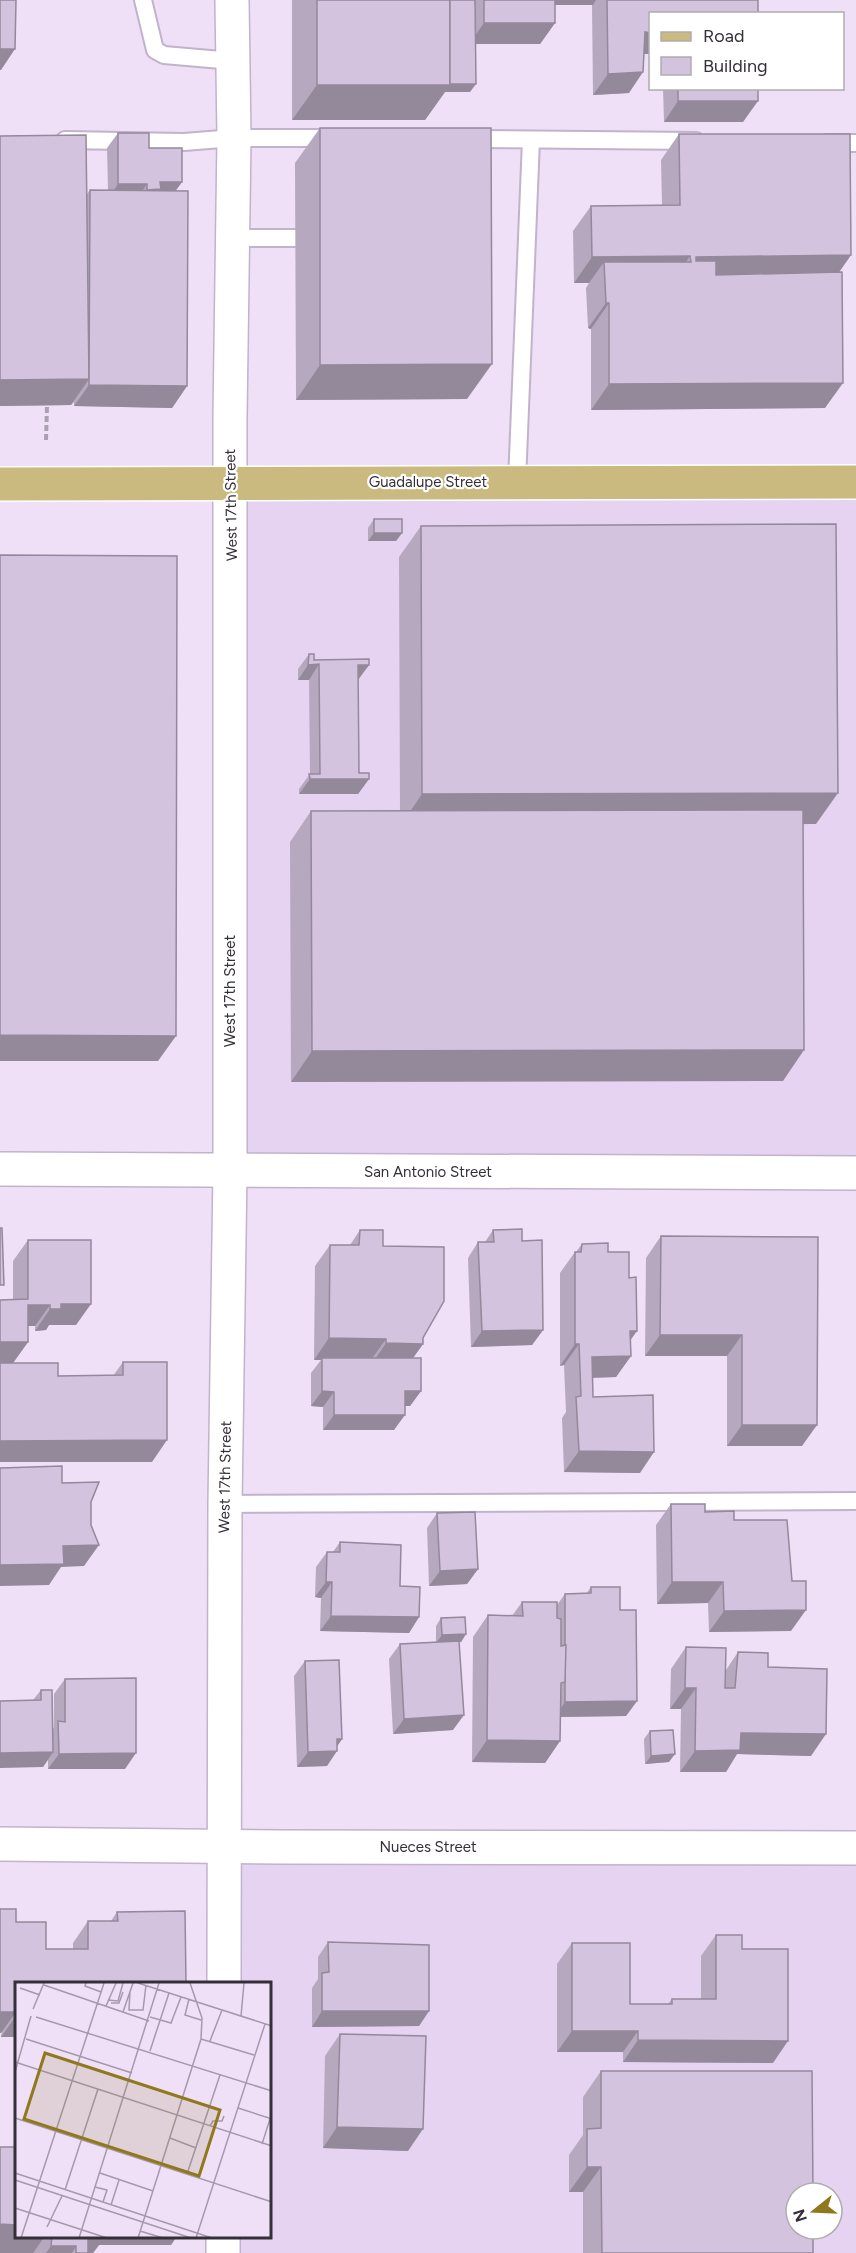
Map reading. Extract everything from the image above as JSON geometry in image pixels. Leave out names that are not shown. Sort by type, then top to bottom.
[{"type":"main road","name":"Guadalupe Street","points":[[0,484],[856,482]]},
{"type":"street","name":"West 17th Street","points":[[224,1982],[225,1504],[230,1172],[234,138],[232,0]]},
{"type":"street","name":"San Antonio Street","points":[[0,1169],[230,1172],[856,1173]]},
{"type":"street","name":"Nueces Street","points":[[0,1844],[225,1847],[856,1848]]},
{"type":"lane","points":[[143,0],[155,50],[164,55],[233,62]]},
{"type":"lane","points":[[46,140],[183,142],[234,138],[354,138]]},
{"type":"lane","points":[[448,139],[718,142]]},
{"type":"lane","points":[[517,482],[531,140]]},
{"type":"lane","points":[[812,143],[856,143]]},
{"type":"lane","points":[[232,238],[295,238]]},
{"type":"lane","points":[[225,1504],[856,1501]]},
{"type":"path","points":[[46,406],[46,440]]},
{"type":"shaded area","points":[[856,482],[856,1173],[230,1172],[231,484]]},
{"type":"shaded area","points":[[225,1862],[856,1862],[856,2253],[216,2253],[217,2238],[272,2238],[272,1982],[223,1982]]},
{"type":"building","points":[[0,0],[16,0],[15,49],[0,49]]},
{"type":"building","points":[[317,0],[450,0],[450,85],[317,85]]},
{"type":"building","points":[[450,0],[475,0],[476,84],[450,84]]},
{"type":"building","points":[[484,0],[555,0],[555,23],[484,23]]},
{"type":"building","points":[[607,0],[758,0],[758,12],[649,12],[649,33],[645,32],[643,72],[608,74]]},
{"type":"building","points":[[678,90],[758,90],[758,101],[678,101]]},
{"type":"building","points":[[320,128],[491,128],[492,364],[320,365]]},
{"type":"building","points":[[118,133],[149,133],[149,148],[182,148],[182,182],[160,182],[161,189],[147,190],[147,184],[118,184]]},
{"type":"building","points":[[679,134],[850,134],[851,255],[696,257],[696,261],[716,261],[716,275],[842,272],[843,383],[609,384],[609,303],[606,303],[604,262],[691,262],[690,256],[592,257],[591,206],[680,205]]},
{"type":"building","points":[[86,135],[89,379],[0,380],[0,136]]},
{"type":"building","points":[[90,190],[188,191],[187,386],[89,385]]},
{"type":"building","points":[[374,519],[402,519],[402,533],[374,533]]},
{"type":"building","points":[[836,524],[838,793],[422,794],[421,526]]},
{"type":"building","points":[[0,555],[177,556],[176,1036],[0,1035]]},
{"type":"building","points":[[309,654],[314,654],[314,660],[369,659],[369,665],[358,665],[359,773],[369,773],[369,779],[310,779],[309,774],[320,774],[319,664],[308,665]]},
{"type":"building","points":[[803,810],[804,1050],[312,1051],[311,811]]},
{"type":"building","points":[[0,1228],[2,1228],[4,1285],[0,1285]]},
{"type":"building","points":[[522,1229],[522,1241],[542,1240],[543,1330],[482,1331],[478,1242],[494,1242],[493,1230]]},
{"type":"building","points":[[360,1230],[383,1230],[383,1246],[444,1247],[444,1301],[423,1338],[423,1344],[386,1343],[386,1339],[329,1338],[330,1245],[359,1245]]},
{"type":"building","points":[[661,1236],[818,1237],[817,1425],[742,1425],[742,1335],[660,1335]]},
{"type":"building","points":[[28,1240],[91,1240],[91,1304],[61,1304],[61,1309],[50,1309],[50,1305],[28,1305],[28,1342],[0,1342],[0,1300],[28,1299]]},
{"type":"building","points":[[608,1243],[608,1252],[629,1252],[629,1278],[636,1277],[637,1331],[630,1331],[631,1356],[592,1357],[593,1397],[653,1395],[654,1452],[579,1451],[576,1397],[581,1396],[579,1344],[575,1344],[575,1252],[581,1252],[582,1244]]},
{"type":"building","points":[[322,1358],[421,1358],[421,1391],[405,1391],[405,1415],[334,1415],[334,1392],[322,1391]]},
{"type":"building","points":[[123,1362],[167,1362],[167,1440],[0,1441],[0,1363],[58,1363],[58,1376],[123,1375]]},
{"type":"building","points":[[62,1466],[62,1483],[99,1482],[91,1502],[91,1525],[99,1545],[63,1546],[64,1564],[0,1565],[0,1468]]},
{"type":"building","points":[[671,1504],[705,1504],[705,1512],[734,1511],[734,1520],[787,1520],[792,1581],[806,1581],[806,1610],[724,1611],[723,1582],[672,1582]]},
{"type":"building","points":[[475,1512],[478,1569],[440,1571],[437,1513]]},
{"type":"building","points":[[340,1542],[401,1545],[400,1586],[420,1587],[419,1617],[331,1616],[332,1582],[326,1582],[327,1552],[340,1552]]},
{"type":"building","points":[[591,1587],[620,1587],[620,1610],[636,1610],[637,1701],[565,1702],[565,1594],[591,1593]]},
{"type":"building","points":[[522,1602],[557,1602],[557,1618],[561,1619],[561,1646],[566,1645],[565,1682],[561,1683],[560,1741],[487,1740],[488,1615],[523,1616]]},
{"type":"building","points":[[465,1617],[466,1634],[442,1635],[441,1618]]},
{"type":"building","points":[[459,1641],[464,1715],[404,1719],[400,1644]]},
{"type":"building","points":[[686,1647],[726,1648],[725,1688],[735,1688],[738,1652],[768,1653],[768,1667],[827,1669],[826,1734],[741,1733],[740,1750],[695,1751],[696,1688],[685,1688]]},
{"type":"building","points":[[339,1660],[342,1739],[337,1739],[337,1751],[308,1752],[305,1661]]},
{"type":"building","points":[[136,1678],[136,1753],[59,1754],[58,1721],[65,1722],[65,1679]]},
{"type":"building","points":[[41,1690],[52,1690],[53,1752],[0,1753],[0,1701],[41,1700]]},
{"type":"building","points":[[673,1730],[675,1754],[651,1756],[650,1731]]},
{"type":"building","points":[[0,1909],[16,1909],[16,1922],[46,1922],[46,1949],[88,1949],[88,1921],[118,1921],[117,1912],[185,1911],[186,1982],[15,1982],[15,2012],[0,2012]]},
{"type":"building","points":[[716,1935],[742,1935],[742,1949],[788,1949],[788,2041],[638,2040],[638,2031],[572,2031],[572,1943],[630,1943],[630,2004],[672,2004],[672,1999],[716,1999]]},
{"type":"building","points":[[328,1942],[429,1945],[429,2011],[322,2011],[322,1973],[329,1972]]},
{"type":"building","points":[[340,2034],[426,2036],[423,2129],[337,2127]]},
{"type":"building","points":[[601,2071],[812,2071],[813,2181],[784,2181],[784,2241],[813,2241],[813,2253],[602,2253],[601,2167],[587,2167],[587,2129],[601,2128]]},
{"type":"building","points":[[0,2147],[15,2147],[15,2225],[0,2224]]},
{"type":"building","points":[[52,2238],[88,2238],[88,2253],[76,2253],[76,2246],[51,2246]]}]
